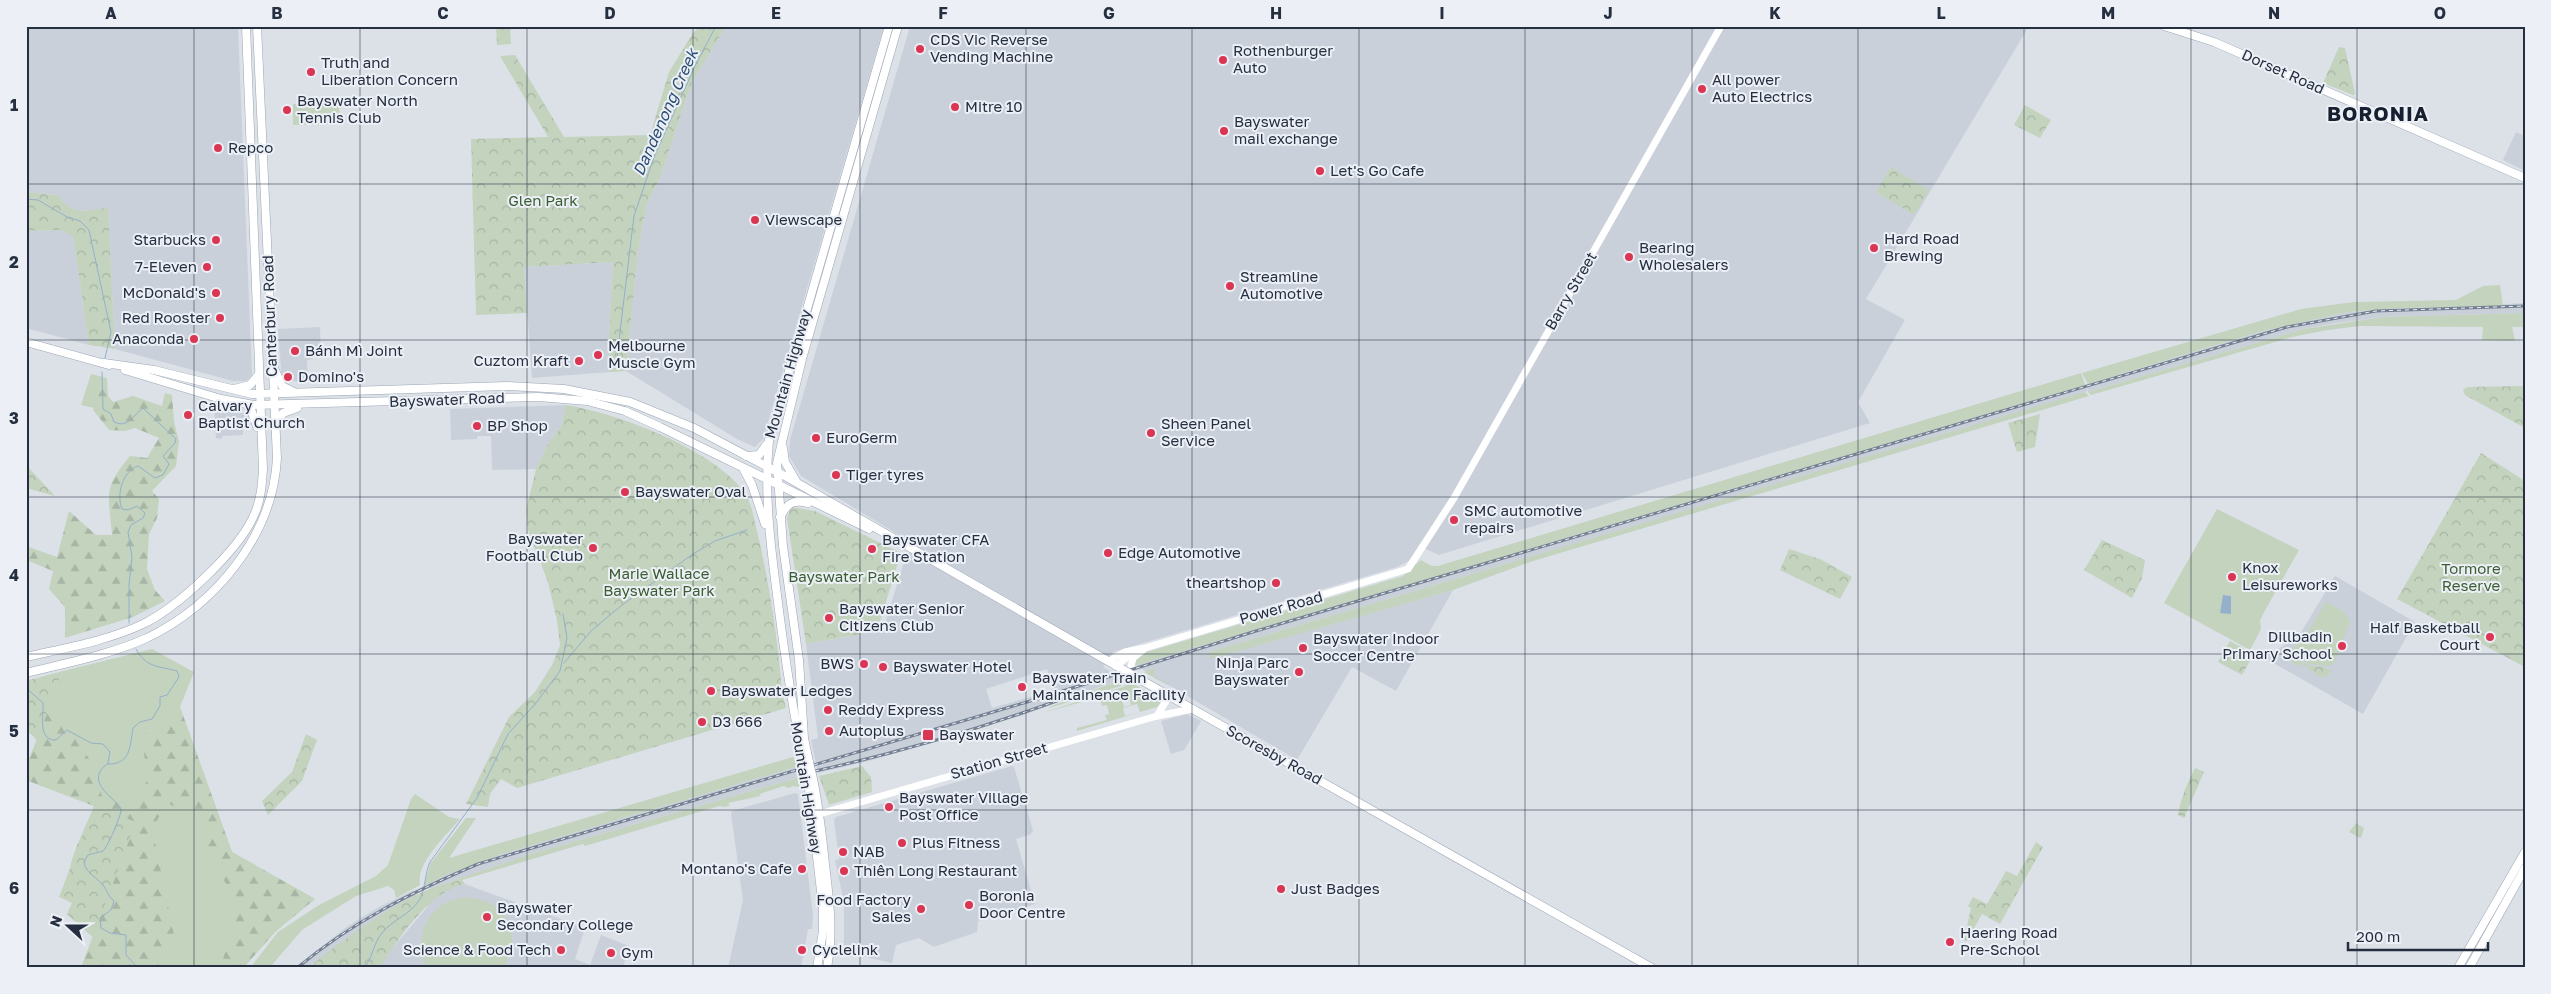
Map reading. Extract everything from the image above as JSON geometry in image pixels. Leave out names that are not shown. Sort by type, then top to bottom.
[{"type":"main road","name":"Canterbury Road","points":[[26,657],[117,634],[154,618],[191,590],[245,532],[254,515],[262,490],[262,448],[246,26]]},
{"type":"main road","name":"Canterbury Road","points":[[26,672],[119,649],[163,629],[208,594],[240,559],[254,540],[266,515],[274,484],[277,458],[257,26]]},
{"type":"main road","name":"Mountain Highway","points":[[827,968],[832,916],[810,780],[795,712],[776,593],[768,533],[766,467],[769,440],[779,401],[889,26]]},
{"type":"main road","name":"Mountain Highway","points":[[806,763],[799,660],[780,517],[777,473],[785,426],[802,358],[898,26]]},
{"type":"main road","name":"Barry Street","points":[[1419,554],[1466,478],[1721,26]]},
{"type":"main road","name":"Dorset Road","points":[[2164,26],[2206,38]]},
{"type":"main road","name":"Dorset Road","points":[[2182,26],[2525,178]]},
{"type":"main road","points":[[871,87],[880,89]]},
{"type":"main road","points":[[835,211],[843,214]]},
{"type":"main road","points":[[256,279],[268,276]]},
{"type":"main road","name":"Bayswater Road","points":[[26,342],[104,363],[224,389],[260,394],[474,387],[536,387],[588,396],[604,405],[660,427],[778,485]]},
{"type":"main road","points":[[783,388],[790,387],[795,369],[802,358]]},
{"type":"main road","points":[[272,361],[282,386],[298,393]]},
{"type":"main road","name":"Bayswater Road","points":[[150,372],[246,404],[274,406],[474,398],[609,396],[666,415],[777,473]]},
{"type":"main road","points":[[224,389],[248,386],[260,374]]},
{"type":"main road","points":[[474,387],[474,398]]},
{"type":"main road","points":[[444,388],[444,399]]},
{"type":"main road","points":[[779,401],[789,409]]},
{"type":"main road","points":[[246,404],[255,418],[262,448]]},
{"type":"main road","points":[[275,425],[286,411],[316,405]]},
{"type":"main road","points":[[660,427],[666,415]]},
{"type":"main road","points":[[785,426],[785,462],[797,483]]},
{"type":"main road","points":[[744,456],[759,455],[769,440]]},
{"type":"main road","points":[[742,468],[748,475],[752,485],[768,533]]},
{"type":"main road","name":"Scoresby Road","points":[[777,473],[1652,968]]},
{"type":"main road","name":"Scoresby Road","points":[[778,485],[896,541]]},
{"type":"main road","points":[[780,517],[786,506],[792,502],[799,501],[817,505]]},
{"type":"main road","points":[[245,532],[254,540]]},
{"type":"main road","name":"Power Road","points":[[1109,661],[1125,652],[1136,651],[1400,573],[1408,569],[1419,554]]},
{"type":"main road","points":[[776,593],[791,592]]},
{"type":"main road","points":[[1131,667],[1133,658],[1145,648]]},
{"type":"main road","name":"Power Road","points":[[1119,667],[1136,651]]},
{"type":"main road","points":[[795,712],[799,711],[799,660]]},
{"type":"main road","points":[[1161,716],[1173,698]]},
{"type":"main road","name":"Station Street","points":[[816,815],[1161,716],[1193,709]]},
{"type":"main road","name":"Mountain Highway","points":[[816,815],[823,911],[823,931],[817,968]]},
{"type":"main road","points":[[2458,968],[2525,852]]},
{"type":"main road","points":[[2469,968],[2525,868]]},
{"type":"shaded area","points":[[26,26],[238,26],[252,375],[246,381],[233,381],[115,349],[108,209],[76,211],[68,209],[57,195],[26,192]]},
{"type":"shaded area","points":[[726,26],[884,26],[763,439],[755,447],[737,439],[626,371],[638,250],[647,203],[660,178],[692,82]]},
{"type":"shaded area","points":[[910,26],[2029,26],[1866,299],[1905,320],[1858,402],[1870,423],[1439,555],[1419,546],[1409,561],[1397,567],[1113,652],[1103,667],[1122,679],[1023,715],[869,761],[818,773],[811,740],[818,738],[806,644],[883,630],[903,565],[914,544],[801,476],[789,456],[790,440]],"holes":[[[1047,669],[1054,690],[992,708],[986,689]]]},
{"type":"shaded area","points":[[2516,132],[2525,136],[2525,171],[2503,160]]},
{"type":"shaded area","points":[[60,230],[73,235],[89,345],[26,328],[26,231]]},
{"type":"shaded area","points":[[613,262],[609,336],[610,372],[532,378],[524,267]]},
{"type":"shaded area","points":[[2525,303],[2525,313],[2383,317],[2330,324],[2304,329],[2088,392],[2086,385],[2259,332],[2348,312]]},
{"type":"shaded area","points":[[320,327],[321,355],[313,355],[313,359],[307,360],[308,381],[282,382],[278,329]]},
{"type":"shaded area","points":[[2085,385],[2087,391],[2080,394],[1209,652],[1211,658],[1453,590],[1396,691],[1352,667],[1297,760],[1156,679],[1136,665]]},
{"type":"shaded area","points":[[566,405],[561,427],[548,444],[536,469],[492,470],[491,436],[477,436],[477,439],[451,440],[450,409]]},
{"type":"shaded area","points":[[214,406],[247,414],[251,419],[243,418],[243,435],[222,436],[222,439],[216,438]]},
{"type":"shaded area","name":"Dillbadin Primary School","points":[[2335,576],[2415,622],[2363,714],[2265,658],[2300,634]]},
{"type":"shaded area","points":[[1187,714],[1201,721],[1184,750],[1171,754],[1161,721]]},
{"type":"shaded area","points":[[799,766],[801,777],[531,854],[429,889],[428,884],[448,874],[502,854]]},
{"type":"shaded area","points":[[1012,766],[1014,767],[1033,830],[1031,834],[1016,839],[1035,904],[978,921],[977,932],[934,947],[919,938],[896,945],[892,963],[844,952],[844,903],[835,860],[839,859],[834,820],[836,817]]},
{"type":"shaded area","points":[[795,793],[798,794],[813,915],[812,929],[808,929],[801,968],[728,968],[743,900],[732,811]]},
{"type":"shaded area","name":"Bayswater Secondary College","points":[[465,884],[585,928],[575,959],[590,965],[601,935],[629,946],[623,968],[379,968],[390,951],[434,899],[452,887]]},
{"type":"shaded area","points":[[414,890],[415,896],[347,938],[308,968],[294,968],[348,926],[379,907]]},
{"type":"green space","points":[[496,26],[510,26],[511,44],[497,45]]},
{"type":"green space","name":"Glen Park","points":[[700,26],[726,26],[692,82],[660,178],[647,203],[638,250],[626,371],[610,372],[609,336],[613,262],[524,267],[527,313],[476,315],[471,139],[548,137],[500,56],[515,55],[564,137],[650,135],[669,72],[693,33]]},
{"type":"green space","points":[[2339,47],[2345,48],[2355,93],[2353,95],[2323,83]]},
{"type":"green space","points":[[339,103],[340,124],[293,125],[293,104]]},
{"type":"green space","points":[[2025,105],[2051,120],[2040,138],[2014,125]]},
{"type":"green space","points":[[1891,167],[1929,190],[1914,215],[1876,192]]},
{"type":"green space","points":[[26,192],[57,195],[69,207],[74,209],[85,211],[108,208],[115,349],[89,345],[73,236],[60,230],[26,231]]},
{"type":"green space","points":[[2500,285],[2503,306],[2402,308],[2348,312],[2259,332],[2088,384],[2082,373],[2301,309],[2354,302],[2456,300],[2483,286]]},
{"type":"green space","points":[[2525,313],[2525,327],[2512,327],[2515,341],[2482,340],[2483,327],[2360,326],[2292,337],[2091,395],[2088,392],[2304,329],[2383,317]]},
{"type":"green space","points":[[2081,373],[2085,385],[1133,666],[1135,658],[1143,653],[1403,576],[1421,560],[1432,566],[1438,566]]},
{"type":"green space","points":[[91,374],[103,377],[94,408],[81,405]]},
{"type":"green space","points":[[103,377],[107,378],[108,396],[113,402],[133,396],[162,406],[165,393],[172,395],[174,422],[179,441],[176,466],[152,491],[159,499],[157,518],[149,534],[147,569],[155,590],[165,601],[133,617],[65,638],[65,607],[49,589],[53,571],[26,560],[26,546],[57,557],[69,511],[96,535],[112,535],[109,501],[111,485],[130,456],[147,458],[159,438],[135,428],[125,431],[109,430],[93,410]]},
{"type":"green space","points":[[2525,386],[2525,428],[2465,395],[2463,390],[2467,387]]},
{"type":"green space","points":[[2085,392],[2089,396],[1533,561],[1453,590],[1210,659],[1209,652]]},
{"type":"green space","name":"Marie Wallace Bayswater Park","points":[[566,405],[611,416],[662,435],[710,461],[730,476],[744,492],[753,513],[770,594],[782,693],[786,708],[517,788],[501,779],[490,794],[488,807],[466,804],[509,717],[535,692],[552,665],[560,645],[557,621],[548,582],[528,530],[526,510],[536,469],[548,444],[561,427]]},
{"type":"green space","points":[[2040,414],[2035,447],[2017,452],[2008,423]]},
{"type":"green space","name":"Tormore Reserve","points":[[2481,453],[2525,481],[2525,667],[2397,599]]},
{"type":"green space","points":[[26,465],[55,496],[26,488]]},
{"type":"green space","name":"Bayswater Park","points":[[791,507],[815,511],[901,553],[877,631],[806,644],[787,518]]},
{"type":"green space","name":"Knox Leisureworks","points":[[2217,509],[2299,550],[2263,614],[2260,621],[2261,629],[2250,650],[2164,603]]},
{"type":"green space","points":[[2102,540],[2145,560],[2142,578],[2132,598],[2084,570]]},
{"type":"green space","points":[[1789,549],[1820,559],[1852,577],[1840,599],[1780,570]]},
{"type":"green space","points":[[2326,602],[2344,612],[2350,622],[2335,661],[2331,666],[2309,664],[2288,652],[2303,640]]},
{"type":"green space","points":[[2230,641],[2254,654],[2242,675],[2218,662]]},
{"type":"green space","points":[[152,649],[194,672],[180,707],[232,852],[315,899],[276,931],[243,968],[81,968],[136,822],[26,780],[26,767],[63,671]]},
{"type":"green space","points":[[2294,657],[2310,666],[2325,667],[2331,672],[2326,677],[2319,677],[2303,664],[2298,666],[2292,663]]},
{"type":"green space","points":[[1161,666],[1154,669],[1154,675],[1172,687],[1144,672]]},
{"type":"green space","points":[[63,671],[37,740],[26,729],[26,681]]},
{"type":"green space","points":[[1123,679],[1121,686],[1049,708],[1049,707]]},
{"type":"green space","points":[[1130,682],[1159,698],[1160,703],[1157,707],[1077,731],[1077,728],[1107,720],[1105,715],[1109,714],[1107,705],[1102,706],[1100,697],[1042,713],[1123,687]],"holes":[[[1128,693],[1131,705],[1124,707],[1121,695]],[[1137,704],[1140,712],[1125,716],[1123,708]]]},
{"type":"green space","points":[[49,686],[61,718],[90,760],[103,799],[132,806],[148,779],[141,734],[157,733],[180,707],[232,852],[315,899],[276,931],[243,968],[222,968],[224,954],[235,935],[236,903],[207,848],[207,825],[168,803],[152,828],[174,935],[157,958],[162,968],[81,968],[93,937],[67,914],[73,904],[68,880],[74,855],[94,806],[26,780],[26,767],[37,740],[26,729]]},
{"type":"green space","points":[[306,734],[317,740],[302,781],[268,815],[262,801],[292,772]]},
{"type":"green space","points":[[793,757],[799,766],[502,854],[448,874],[424,886],[430,864],[466,818],[476,818],[449,858]]},
{"type":"green space","points":[[862,766],[871,777],[872,792],[829,805],[819,776]]},
{"type":"green space","points":[[2195,768],[2204,772],[2184,818],[2178,815],[2179,808]]},
{"type":"green space","points":[[801,777],[802,788],[794,786],[788,788],[784,786],[759,794],[761,796],[728,803],[730,805],[726,807],[719,806],[585,846],[583,844],[462,880],[449,882],[531,854]]},
{"type":"green space","points":[[415,794],[449,817],[460,819],[427,858],[420,876],[420,885],[396,898],[394,890],[388,886],[356,896],[302,930],[271,966],[250,968],[278,932],[319,905],[376,876],[388,865],[411,799]]},
{"type":"green space","points":[[94,806],[136,822],[93,937],[67,914],[72,903],[59,897]]},
{"type":"green space","points":[[2356,823],[2364,828],[2361,838],[2349,832]]},
{"type":"green space","points":[[2036,842],[2043,847],[2000,924],[1982,914],[1967,941],[1964,940],[1971,908],[1968,906],[1973,897],[1987,904],[2006,871],[2017,876]]},
{"type":"green space","points":[[462,880],[465,884],[452,888],[439,896],[416,917],[380,968],[308,968],[341,942],[402,903],[443,884]]},
{"type":"green space","points":[[460,898],[488,902],[499,909],[506,918],[511,929],[512,941],[510,954],[503,968],[426,968],[421,945],[422,934],[426,924],[431,915],[439,908]]},
{"type":"water","points":[[2223,595],[2231,596],[2231,614],[2220,613]]},
{"type":"waterway","name":"Dandenong Creek","points":[[617,357],[634,216],[654,157],[695,66],[716,26]]},
{"type":"waterway","points":[[26,199],[38,200],[67,217],[80,221],[89,230],[111,332],[105,358]]},
{"type":"waterway","points":[[102,372],[103,409],[111,414],[114,422],[123,424],[143,408],[176,439],[175,443],[163,456],[169,464],[163,475],[155,478],[138,466],[128,473],[120,490],[122,509],[128,510],[137,506],[145,513],[143,518],[131,525],[128,532],[132,557],[129,585],[129,623]]},
{"type":"waterway","points":[[564,663],[591,631],[622,605],[693,554],[715,541],[747,530]]},
{"type":"waterway","name":"Dandenong Creek","points":[[364,968],[386,928],[416,905],[420,899],[430,862],[477,798],[508,734],[536,703],[560,671],[567,638],[563,614]]},
{"type":"waterway","points":[[136,649],[144,660],[159,667],[177,671],[179,677],[167,695],[160,697],[160,706],[152,719],[140,722],[133,728],[130,748],[125,758],[121,761],[107,764],[100,771],[98,778],[100,784],[119,805],[121,812],[103,851],[88,855],[84,862],[89,872],[102,884],[114,901],[111,910],[100,918],[101,928],[110,933],[126,935],[126,955],[138,968]]},
{"type":"waterway","points":[[26,688],[43,703],[43,726],[46,736],[56,740],[67,730],[91,743],[103,744],[110,752],[108,763]]},
{"type":"railway","points":[[297,968],[339,936],[383,909],[478,864],[1027,702],[1256,631],[2287,327],[2376,311],[2525,306]]},
{"type":"railway","points":[[815,771],[940,739],[1062,699]]},
{"type":"place","name":"CDS Vic Reverse Vending Machine","points":[[920,49]]},
{"type":"place","name":"Rothenburger Auto","points":[[1223,60]]},
{"type":"place","name":"Truth and Liberation Concern","points":[[311,72]]},
{"type":"place","name":"All power Auto Electrics","points":[[1702,89]]},
{"type":"place","name":"Mitre 10","points":[[955,107]]},
{"type":"place","name":"Bayswater North Tennis Club","points":[[287,110]]},
{"type":"place","name":"Bayswater mail exchange","points":[[1224,131]]},
{"type":"place","name":"Repco","points":[[218,148]]},
{"type":"place","name":"Let's Go Cafe","points":[[1320,171]]},
{"type":"place","name":"Viewscape","points":[[755,220]]},
{"type":"place","name":"Starbucks","points":[[216,240]]},
{"type":"place","name":"Hard Road Brewing","points":[[1874,248]]},
{"type":"place","name":"Bearing Wholesalers","points":[[1629,257]]},
{"type":"place","name":"7-Eleven","points":[[207,267]]},
{"type":"place","name":"Streamline Automotive","points":[[1230,286]]},
{"type":"place","name":"McDonald's","points":[[216,293]]},
{"type":"place","name":"Red Rooster","points":[[220,318]]},
{"type":"place","name":"Anaconda","points":[[194,339]]},
{"type":"place","name":"Bánh Mì Joint","points":[[295,351]]},
{"type":"place","name":"Melbourne Muscle Gym","points":[[598,355]]},
{"type":"place","name":"Cuztom Kraft","points":[[579,361]]},
{"type":"place","name":"Domino's","points":[[288,377]]},
{"type":"place","name":"Calvary Baptist Church","points":[[188,415]]},
{"type":"place","name":"BP Shop","points":[[477,426]]},
{"type":"place","name":"Sheen Panel Service","points":[[1151,433]]},
{"type":"place","name":"EuroGerm","points":[[816,438]]},
{"type":"place","name":"Tiger tyres","points":[[836,475]]},
{"type":"place","name":"Bayswater Oval","points":[[625,492]]},
{"type":"place","name":"SMC automotive repairs","points":[[1454,520]]},
{"type":"place","name":"Bayswater Football Club","points":[[593,548]]},
{"type":"place","name":"Bayswater CFA Fire Station","points":[[872,549]]},
{"type":"place","name":"Edge Automotive","points":[[1108,553]]},
{"type":"place","name":"Knox Leisureworks","points":[[2232,577]]},
{"type":"place","name":"theartshop","points":[[1276,583]]},
{"type":"place","name":"Bayswater Senior Citizens Club","points":[[829,618]]},
{"type":"place","name":"Half Basketball Court","points":[[2490,637]]},
{"type":"place","name":"Dillbadin Primary School","points":[[2342,646]]},
{"type":"place","name":"Bayswater Indoor Soccer Centre","points":[[1303,648]]},
{"type":"place","name":"BWS","points":[[864,664]]},
{"type":"place","name":"Bayswater Hotel","points":[[883,667]]},
{"type":"place","name":"Ninja Parc Bayswater","points":[[1299,672]]},
{"type":"place","name":"Bayswater Train Maintainence Facility","points":[[1022,687]]},
{"type":"place","name":"Bayswater Ledges","points":[[711,691]]},
{"type":"place","name":"Reddy Express","points":[[828,710]]},
{"type":"place","name":"D3 666","points":[[702,722]]},
{"type":"place","name":"Autoplus","points":[[829,731]]},
{"type":"place","name":"Bayswater","points":[[928,735]]},
{"type":"place","name":"Bayswater Village Post Office","points":[[889,807]]},
{"type":"place","name":"Plus Fitness","points":[[902,843]]},
{"type":"place","name":"NAB","points":[[843,852]]},
{"type":"place","name":"Montano's Cafe","points":[[802,869]]},
{"type":"place","name":"Thiên Long Restaurant","points":[[844,871]]},
{"type":"place","name":"Just Badges","points":[[1281,889]]},
{"type":"place","name":"Boronia Door Centre","points":[[969,905]]},
{"type":"place","name":"Food Factory Sales","points":[[921,909]]},
{"type":"place","name":"Bayswater Secondary College","points":[[487,917]]},
{"type":"place","name":"Haering Road Pre-School","points":[[1950,942]]},
{"type":"place","name":"Science & Food Tech","points":[[561,950]]},
{"type":"place","name":"Cyclelink","points":[[802,950]]},
{"type":"place","name":"Gym","points":[[611,953]]},
{"type":"district","name":"BORONIA","points":[[2378,114]]}]
